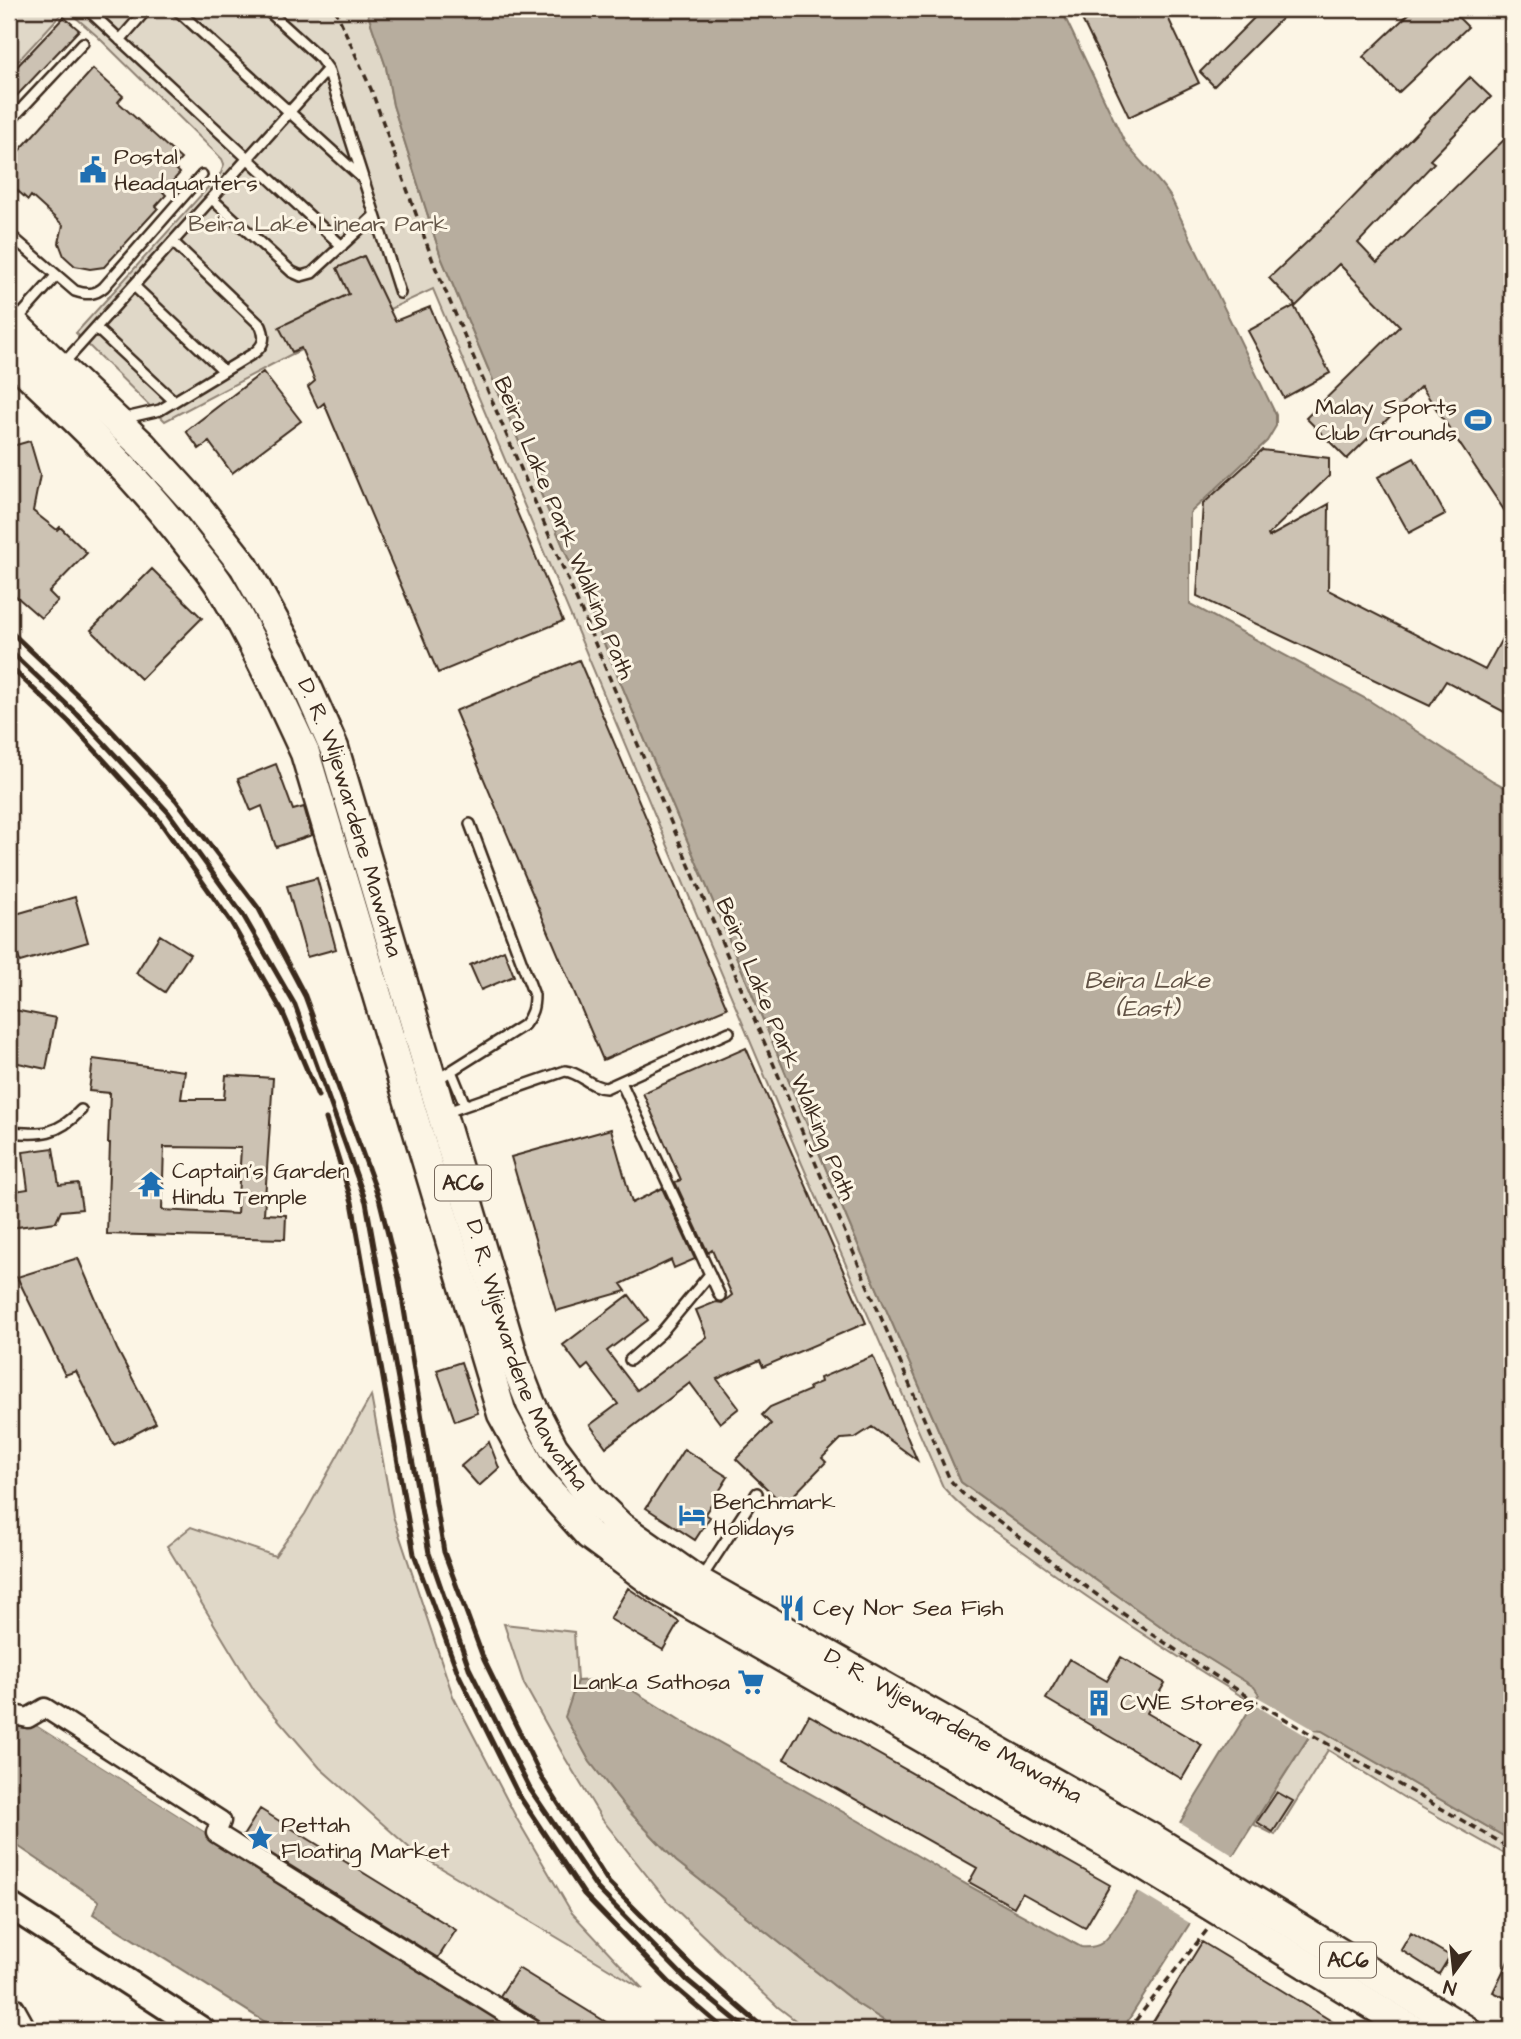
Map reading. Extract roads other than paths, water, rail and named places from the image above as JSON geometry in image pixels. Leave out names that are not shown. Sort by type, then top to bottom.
[{"type":"highway","points":[[9,2012],[19,2030]]},
{"type":"main road","name":"D. R. Wijewardene Mawatha","points":[[11,321],[143,446],[193,501],[244,566],[293,655],[334,748],[454,1109],[516,1366],[531,1404],[553,1447],[591,1498],[621,1527],[699,1582],[1143,1848],[1218,1912],[1413,2030]]},
{"type":"main road","name":"D. R. Wijewardene Mawatha","points":[[9,356],[100,442],[133,476],[174,526],[220,586],[266,670],[305,753],[502,1414],[536,1476],[589,1535],[658,1586],[1143,1848],[1231,1887],[1466,2030]]},
{"type":"street","points":[[9,1714],[28,1718],[46,1708],[221,1821],[216,1833],[533,2030]]},
{"type":"street","points":[[9,1905],[202,2030]]},
{"type":"lane","points":[[86,9],[342,246]]},
{"type":"lane","points":[[120,40],[147,9]]},
{"type":"lane","points":[[176,9],[363,179]]},
{"type":"lane","points":[[266,9],[328,69],[400,293]]},
{"type":"lane","points":[[9,122],[83,43]]},
{"type":"lane","points":[[60,367],[328,69]]},
{"type":"lane","points":[[9,234],[75,291],[85,294],[100,290],[202,175]]},
{"type":"lane","points":[[212,199],[296,275],[307,276],[312,273],[375,215]]},
{"type":"lane","points":[[116,421],[160,410],[260,349],[264,334],[261,326],[173,242]]},
{"type":"lane","points":[[11,321],[56,276]]},
{"type":"lane","points":[[134,286],[224,371]]},
{"type":"lane","points":[[96,328],[174,401]]},
{"type":"lane","points":[[442,1077],[524,1025],[534,1006],[534,995],[470,824]]},
{"type":"lane","points":[[454,1109],[565,1070],[581,1075],[598,1088],[606,1088],[729,1032]]},
{"type":"lane","points":[[621,1082],[720,1296]]},
{"type":"lane","points":[[9,1132],[39,1134],[67,1125],[81,1110]]},
{"type":"lane","points":[[629,1360],[661,1333],[710,1274]]},
{"type":"lane","points":[[699,1582],[757,1493]]},
{"type":"water","name":"Beira Lake (East)","points":[[366,9],[1061,9],[1124,141],[1170,196],[1276,415],[1276,426],[1267,441],[1190,513],[1190,604],[1370,701],[1512,791],[1512,1841],[1322,1731],[1313,1730],[1122,2030],[899,2030],[856,2003],[676,1861],[626,1808],[590,1762],[565,1717],[577,1681],[614,1679],[685,1723],[960,1881],[1081,1947],[1088,1947],[1104,1942],[1119,1922],[1259,1694],[1254,1687],[1190,1647],[961,1482],[853,1233],[441,257],[393,105],[386,67]]},
{"type":"water","points":[[9,1723],[36,1725],[519,2030],[278,2030],[93,1914],[99,1901],[9,1840]]},
{"type":"railway","points":[[9,630],[83,700],[176,800],[259,909],[305,996],[379,1198],[399,1279],[444,1552],[484,1660],[542,1778],[609,1883],[694,1968],[766,2030]]},
{"type":"railway","points":[[9,650],[77,714],[168,812],[243,915],[295,1005],[366,1202],[429,1553],[469,1668],[530,1789],[597,1888],[687,1980],[748,2030]]},
{"type":"railway","points":[[9,666],[69,722],[158,819],[231,922],[283,1013],[318,1096]]},
{"type":"railway","points":[[326,1119],[352,1202],[414,1554],[458,1673],[518,1794],[584,1894],[670,1983],[725,2030]]},
{"type":"place","name":"Postal Headquarters","points":[[93,170]]},
{"type":"place","name":"Malay Sports Club Grounds","points":[[1478,420]]},
{"type":"place","name":"Captain's Garden Hindu Temple","points":[[151,1184]]},
{"type":"place","name":"Benchmark Holidays","points":[[692,1515]]},
{"type":"place","name":"Cey Nor Sea Fish","points":[[792,1608]]},
{"type":"place","name":"Lanka Sathosa","points":[[751,1682]]},
{"type":"place","name":"CWE Stores","points":[[1099,1703]]},
{"type":"place","name":"Pettah Floating Market","points":[[260,1838]]},
{"type":"park label","name":"Beira Lake Linear Park","points":[[318,224]]}]
